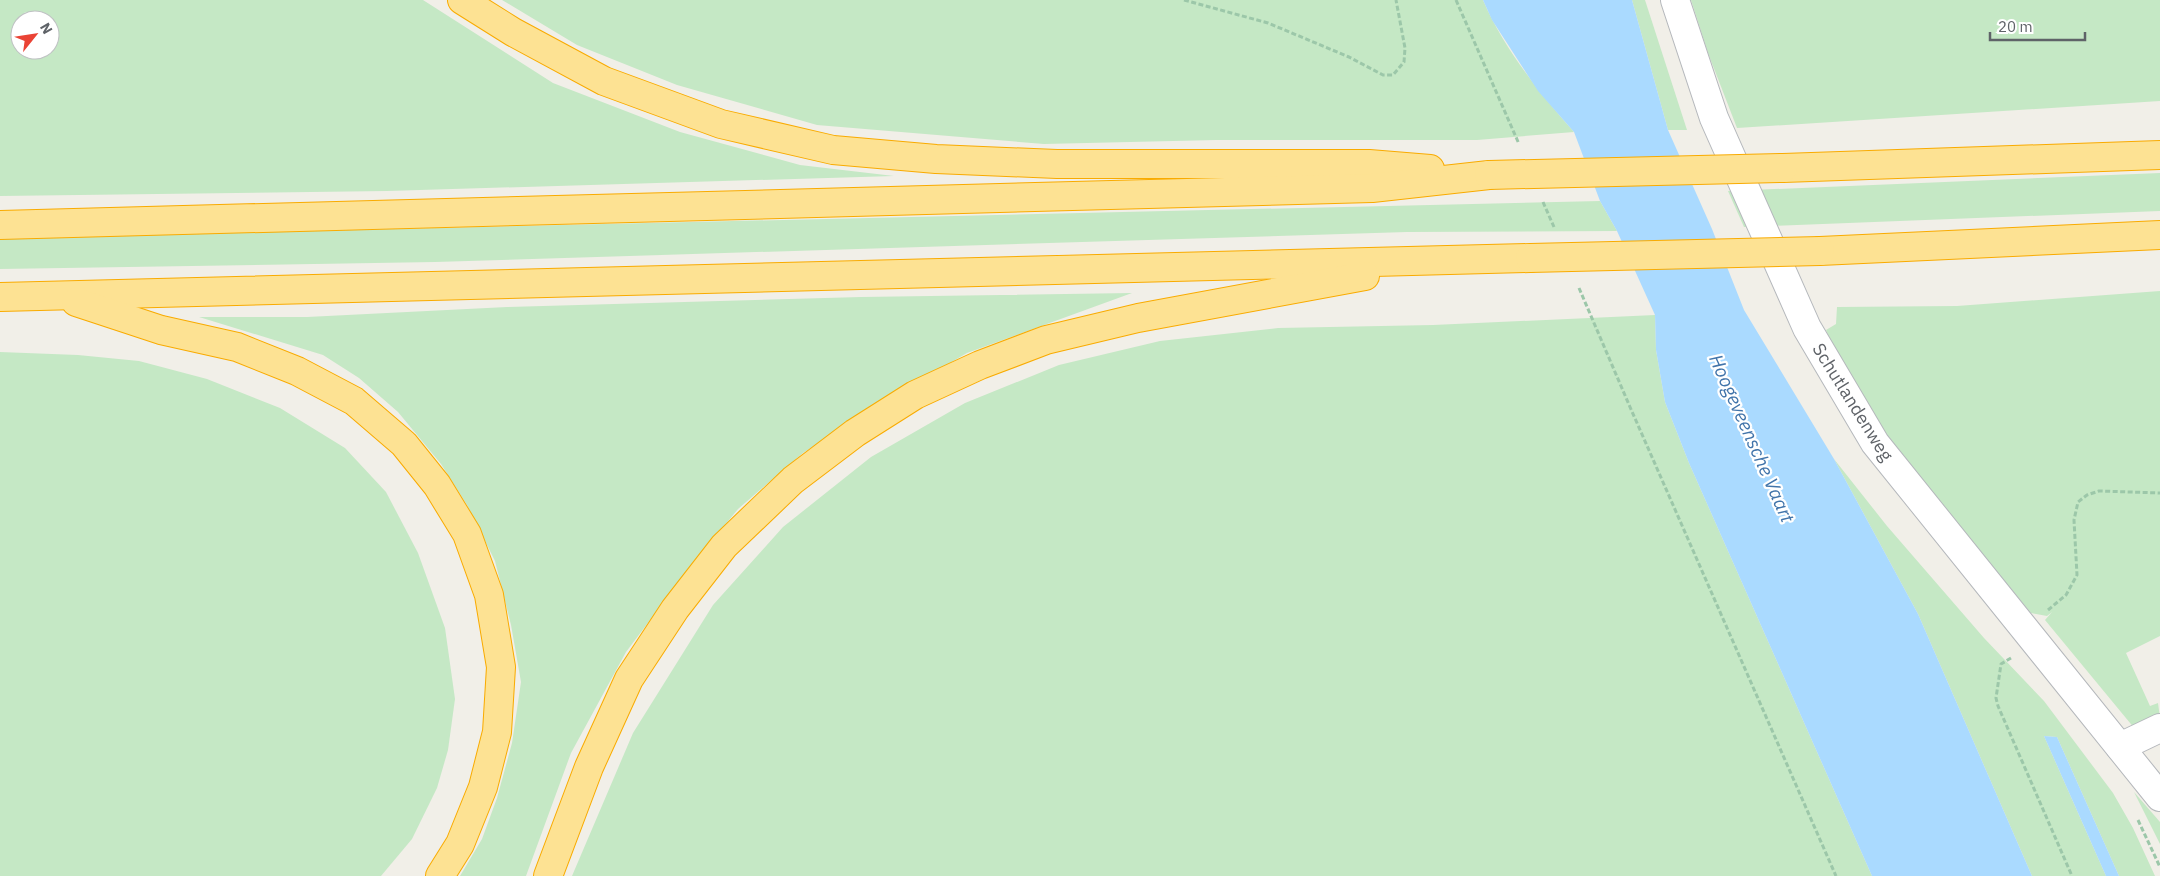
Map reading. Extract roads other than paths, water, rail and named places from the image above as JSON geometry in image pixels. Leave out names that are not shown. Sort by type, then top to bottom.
[{"type":"highway","points":[[462,0],[513,32],[604,81],[722,124],[833,150],[936,159],[1057,164],[1369,164],[1489,175]]},
{"type":"highway","points":[[0,225],[1362,188],[1489,175],[1783,168],[2160,155]]},
{"type":"highway","points":[[0,297],[1820,251],[2160,235]]},
{"type":"highway","points":[[548,876],[589,767],[629,679],[675,609],[724,546],[793,480],[855,433],[915,396],[980,365],[1046,340],[1138,318],[1451,260]]},
{"type":"highway","points":[[56,296],[161,330],[237,347],[297,371],[354,401],[404,444],[437,485],[467,534],[489,595],[500,667],[497,732],[482,787],[460,844],[440,876]]},
{"type":"street","name":"Schutlandenweg","points":[[1675,0],[1714,118],[1807,328],[1875,443],[2160,797]]},
{"type":"street","points":[[2120,747],[2160,728]]},
{"type":"water","name":"Hoogeveensche Vaart","points":[[1483,0],[1632,0],[1668,130],[1712,229],[1744,310],[1834,459],[1918,614],[2032,876],[1872,876],[1689,463],[1665,402],[1656,350],[1655,315],[1617,231],[1600,201],[1574,132],[1538,91],[1492,20]]},
{"type":"water","points":[[2044,736],[2057,737],[2119,876],[2106,876]]}]
